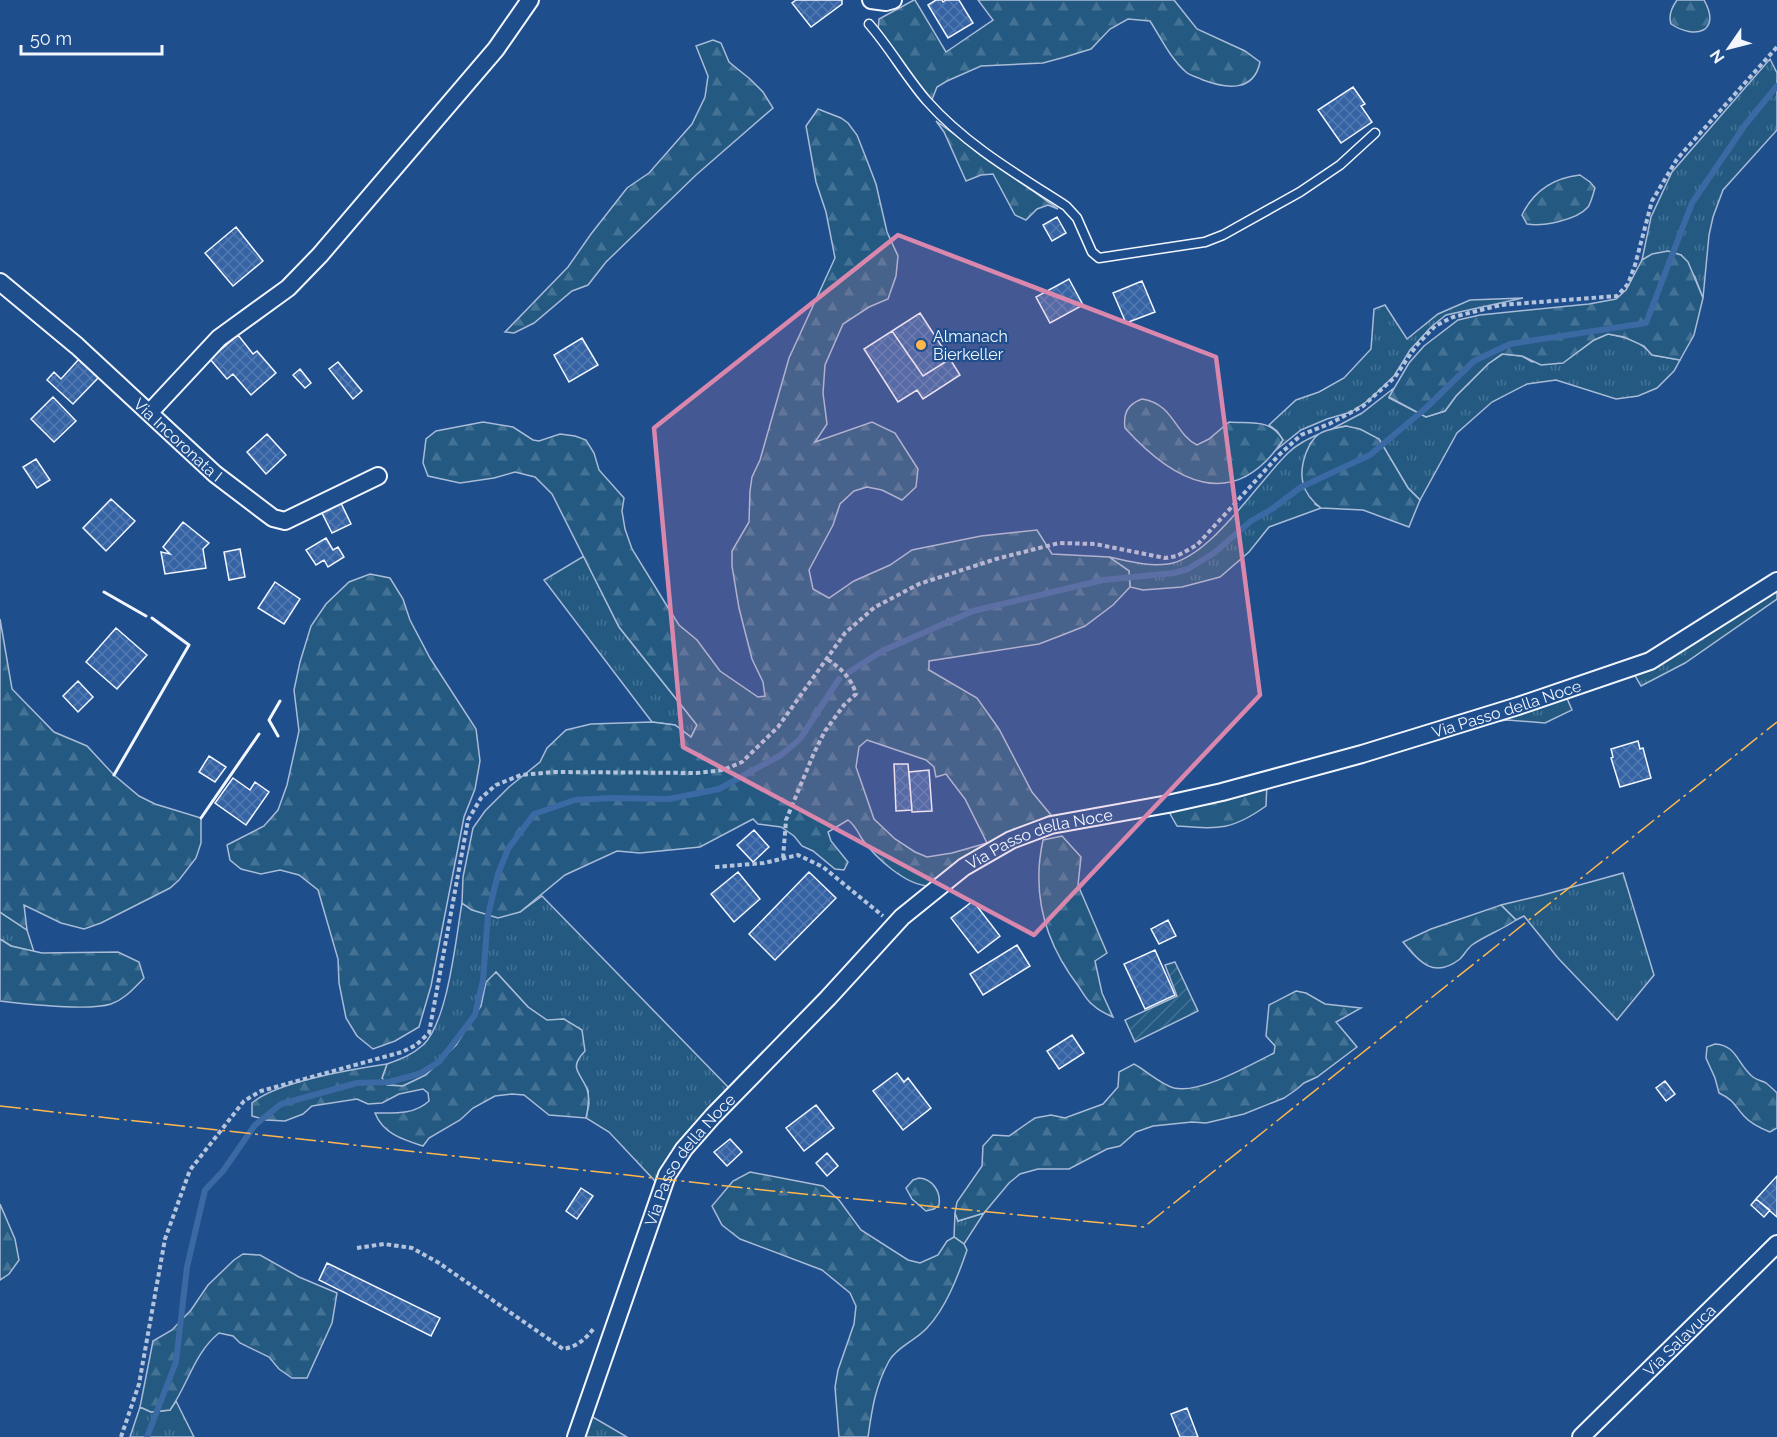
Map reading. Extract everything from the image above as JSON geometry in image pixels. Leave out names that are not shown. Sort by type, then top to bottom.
[{"type":"street","points":[[150,412],[219,338],[288,288],[320,255],[496,49],[530,0]]},
{"type":"street","points":[[870,0],[886,2],[893,0]]},
{"type":"street","name":"Via Incoronata I","points":[[0,282],[77,346],[215,474],[273,519],[285,521],[378,476]]},
{"type":"street","name":"Via Passo della Noce","points":[[576,1437],[667,1175],[684,1149],[902,917],[964,867],[1011,840],[1051,825],[1222,792],[1362,754],[1518,706],[1650,661],[1777,581]]},
{"type":"street","name":"Via Salavuca","points":[[1581,1437],[1777,1244]]},
{"type":"lane","points":[[869,24],[885,42],[908,78],[947,122],[970,141],[1066,206],[1077,218],[1092,252],[1099,258],[1205,242],[1223,235],[1300,192],[1340,165],[1375,133]]},
{"type":"path","points":[[121,1437],[139,1384],[165,1239],[190,1170],[244,1101],[261,1091],[402,1052],[416,1045],[429,1033],[468,820],[481,798],[496,785],[521,775],[554,772],[697,773],[723,770],[742,762],[778,728],[844,633],[875,607],[919,584],[996,559],[1059,543],[1095,544],[1165,558],[1177,556],[1197,545],[1279,455],[1301,435],[1329,424],[1363,406],[1395,377],[1416,346],[1435,326],[1453,317],[1501,305],[1617,296],[1628,284],[1635,265],[1652,201],[1677,159],[1777,47]]},
{"type":"path","points":[[783,858],[786,820],[814,753],[825,731],[844,705],[856,694],[853,682],[826,658]]},
{"type":"path","points":[[715,867],[764,863],[798,855],[823,867],[894,926]]},
{"type":"path","points":[[357,1248],[384,1244],[411,1248],[439,1263],[563,1349],[576,1347],[584,1341],[602,1316],[610,1310],[620,1311]]},
{"type":"highlighted area","points":[[898,235],[1216,357],[1260,695],[1034,935],[683,747],[654,428]]},
{"type":"green space","points":[[914,0],[946,52],[993,20],[978,0],[1174,0],[1197,29],[1245,51],[1260,62],[1257,72],[1246,83],[1230,86],[1212,83],[1190,75],[1180,66],[1150,21],[1128,19],[1110,29],[1091,49],[1043,63],[981,66],[937,87],[931,102],[878,30],[879,19]]},
{"type":"green space","points":[[1677,0],[1704,0],[1709,11],[1708,26],[1697,32],[1689,32],[1671,24],[1671,11]]},
{"type":"green space","points":[[713,40],[721,43],[729,62],[763,92],[773,108],[696,175],[606,262],[588,285],[572,291],[534,323],[514,333],[505,332],[568,267],[627,188],[649,173],[692,124],[705,97],[708,76],[696,46]]},
{"type":"green space","points":[[1770,59],[1777,73],[1777,130],[1723,190],[1709,235],[1703,298],[1695,277],[1681,255],[1661,253],[1642,260],[1651,217],[1672,172]]},
{"type":"green space","points":[[818,109],[841,118],[857,135],[876,184],[887,232],[898,256],[896,276],[888,299],[869,307],[843,324],[825,365],[823,393],[827,424],[815,442],[872,422],[895,433],[918,469],[916,487],[902,500],[882,490],[867,487],[854,491],[840,504],[833,525],[809,570],[813,589],[829,598],[854,581],[890,565],[912,550],[981,536],[1037,530],[1052,554],[1109,557],[1129,571],[1130,587],[1113,605],[1085,626],[1039,644],[929,661],[929,670],[977,698],[999,729],[1032,792],[1051,815],[1008,834],[929,886],[910,881],[883,862],[848,820],[828,832],[831,841],[848,862],[844,870],[835,869],[813,851],[802,846],[794,836],[781,827],[758,824],[753,819],[700,847],[640,853],[617,851],[565,875],[520,912],[498,918],[472,910],[462,903],[463,877],[473,828],[485,811],[509,787],[540,762],[547,748],[566,730],[591,724],[652,722],[675,725],[691,737],[697,725],[619,627],[552,494],[535,477],[515,472],[460,483],[428,476],[423,463],[426,439],[436,431],[483,422],[513,427],[533,440],[539,441],[560,434],[586,440],[594,453],[599,470],[624,498],[622,511],[632,549],[679,625],[697,640],[720,671],[758,697],[765,696],[763,682],[752,659],[739,608],[732,566],[732,551],[749,522],[752,477],[760,460],[789,358],[835,258],[826,212],[816,182],[806,126]],"holes":[[[867,740],[926,760],[934,767],[936,777],[946,774],[965,799],[987,843],[927,857],[895,839],[874,819],[856,767],[859,747]]]},
{"type":"green space","points":[[936,121],[1058,209],[1048,205],[1037,209],[1026,220],[1015,215],[993,174],[981,175],[966,181],[944,132]]},
{"type":"green space","points":[[1580,175],[1595,188],[1588,207],[1583,212],[1559,222],[1527,224],[1522,215],[1539,192],[1553,182]]},
{"type":"green space","points":[[1668,251],[1681,255],[1688,262],[1703,298],[1694,335],[1680,360],[1652,355],[1644,346],[1624,337],[1608,334],[1594,340],[1563,363],[1541,365],[1522,356],[1502,354],[1488,364],[1456,396],[1445,411],[1426,417],[1389,397],[1409,363],[1424,346],[1458,320],[1480,315],[1589,304],[1616,299],[1626,290],[1642,260],[1652,254]]},
{"type":"green space","points":[[1523,298],[1446,315],[1431,327],[1410,350],[1394,376],[1369,400],[1351,412],[1301,430],[1276,450],[1283,440],[1269,425],[1296,400],[1319,392],[1344,378],[1371,349],[1374,309],[1385,305],[1407,339],[1438,314],[1470,300]]},
{"type":"green space","points":[[1608,334],[1633,340],[1652,355],[1680,360],[1674,371],[1657,388],[1638,396],[1616,399],[1556,380],[1527,384],[1492,402],[1457,433],[1420,500],[1408,488],[1379,439],[1346,426],[1330,430],[1362,413],[1394,388],[1389,398],[1426,417],[1445,411],[1456,396],[1488,364],[1503,354],[1522,356],[1532,362],[1579,351],[1594,340]]},
{"type":"green space","points":[[1142,399],[1161,407],[1189,440],[1197,445],[1209,439],[1229,422],[1266,425],[1278,433],[1283,440],[1264,463],[1244,477],[1224,483],[1203,482],[1183,475],[1163,463],[1125,428],[1128,410]]},
{"type":"green space","points":[[1346,426],[1360,429],[1379,439],[1408,488],[1420,500],[1409,527],[1363,510],[1321,508],[1305,490],[1302,469],[1306,453],[1314,438],[1322,432]]},
{"type":"green space","points":[[1319,434],[1310,444],[1315,504],[1321,508],[1269,527],[1249,552],[1220,577],[1182,587],[1143,590],[1130,587],[1129,571],[1109,557],[1153,565],[1168,564],[1184,559],[1217,534],[1288,453],[1299,444]]},
{"type":"green space","points":[[584,556],[619,627],[697,725],[691,737],[675,725],[652,722],[544,580]]},
{"type":"green space","points":[[370,574],[390,578],[403,599],[410,620],[430,658],[476,729],[480,761],[475,789],[464,817],[431,986],[419,1027],[395,1041],[373,1049],[357,1036],[346,1018],[339,983],[338,959],[318,890],[299,875],[280,870],[261,874],[241,869],[230,860],[227,845],[264,826],[278,810],[287,785],[299,731],[294,690],[311,626],[326,604],[349,582]]},
{"type":"green space","points":[[1777,587],[1777,599],[1685,663],[1641,686],[1633,672]]},
{"type":"green space","points":[[0,619],[12,689],[54,732],[87,746],[114,775],[139,796],[155,804],[201,818],[201,843],[196,858],[179,880],[170,888],[101,923],[84,929],[61,923],[24,905],[27,930],[0,912]]},
{"type":"green space","points":[[1566,696],[1572,710],[1545,723],[1507,720],[1486,723]]},
{"type":"green space","points":[[1267,783],[1266,806],[1233,824],[1214,828],[1177,826],[1169,812]]},
{"type":"green space","points":[[1062,836],[1081,857],[1078,885],[1107,953],[1095,961],[1102,993],[1113,1017],[1097,1009],[1085,997],[1057,953],[1044,918],[1039,880],[1043,840]]},
{"type":"green space","points":[[1623,873],[1654,975],[1617,1020],[1558,958],[1524,916],[1516,920],[1501,905]]},
{"type":"green space","points":[[542,896],[730,1089],[656,1182],[609,1132],[586,1118],[589,1104],[588,1090],[576,1071],[577,1059],[564,1019],[547,1021],[528,1007],[496,972],[483,993],[481,1006],[456,1045],[426,1075],[403,1086],[387,1085],[382,1078],[387,1064],[415,1051],[432,1034],[450,978],[462,903],[472,910],[520,912]]},
{"type":"green space","points":[[1501,905],[1516,920],[1472,945],[1460,959],[1451,965],[1443,968],[1428,966],[1403,942],[1431,929]]},
{"type":"green space","points":[[0,912],[27,930],[34,952],[11,946],[0,939]]},
{"type":"green space","points":[[0,939],[11,946],[42,953],[118,952],[139,962],[144,978],[121,999],[101,1006],[57,1006],[0,1001]]},
{"type":"green space","points":[[1175,962],[1198,1011],[1135,1042],[1125,1020],[1177,996],[1165,965]]},
{"type":"green space","points":[[496,972],[528,1007],[547,1020],[564,1019],[582,1030],[585,1051],[576,1066],[588,1092],[586,1118],[549,1115],[524,1095],[495,1096],[429,1138],[423,1146],[389,1131],[375,1113],[404,1112],[423,1106],[429,1101],[428,1093],[423,1089],[399,1094],[382,1103],[368,1104],[357,1099],[312,1106],[303,1114],[285,1121],[266,1120],[252,1116],[252,1103],[263,1096],[278,1089],[316,1078],[387,1064],[382,1078],[387,1085],[403,1086],[426,1075],[456,1045],[481,1006],[486,982]]},
{"type":"green space","points":[[1296,991],[1306,993],[1325,1004],[1361,1008],[1336,1022],[1357,1047],[1317,1077],[1304,1083],[1284,1098],[1244,1114],[1206,1123],[1153,1126],[1136,1132],[1120,1146],[1107,1149],[1069,1169],[1038,1169],[1020,1174],[1009,1183],[984,1213],[958,1221],[955,1213],[957,1202],[982,1166],[983,1146],[993,1135],[1009,1136],[1035,1118],[1051,1115],[1065,1118],[1103,1104],[1118,1087],[1119,1072],[1134,1064],[1164,1084],[1185,1089],[1211,1083],[1239,1071],[1274,1053],[1275,1046],[1266,1036],[1269,1005]]},
{"type":"green space","points":[[1715,1044],[1732,1051],[1753,1077],[1766,1083],[1777,1093],[1777,1128],[1770,1132],[1756,1126],[1731,1100],[1719,1093],[1706,1058],[1707,1047]]},
{"type":"green space","points":[[750,1172],[823,1186],[839,1200],[861,1230],[908,1260],[920,1263],[938,1255],[947,1241],[954,1237],[964,1244],[967,1250],[951,1291],[934,1320],[896,1352],[889,1361],[877,1389],[868,1437],[839,1437],[835,1387],[838,1370],[854,1324],[856,1306],[850,1293],[822,1270],[740,1239],[722,1225],[712,1206],[733,1181]]},
{"type":"green space","points":[[919,1178],[928,1181],[937,1191],[939,1205],[934,1209],[926,1211],[912,1199],[906,1188],[913,1180]]},
{"type":"green space","points":[[0,1204],[15,1239],[19,1260],[9,1274],[0,1280]]},
{"type":"green space","points":[[955,1213],[958,1221],[984,1213],[964,1244],[954,1237]]},
{"type":"green space","points":[[243,1254],[260,1255],[299,1277],[337,1293],[332,1323],[307,1378],[292,1378],[279,1369],[269,1357],[240,1343],[233,1336],[219,1333],[203,1350],[170,1410],[151,1412],[140,1407],[153,1341],[172,1330],[191,1310],[208,1285]]},
{"type":"green space","points":[[176,1401],[194,1437],[130,1437],[140,1407],[151,1412],[170,1410]]},
{"type":"green space","points":[[591,1416],[627,1437],[583,1437]]},
{"type":"building","points":[[796,0],[842,0],[842,4],[811,27],[792,3]]},
{"type":"building","points":[[936,0],[943,2],[959,0],[973,23],[948,38],[928,5]]},
{"type":"building","points":[[1353,87],[1365,104],[1361,106],[1372,122],[1341,143],[1318,110]]},
{"type":"building","points":[[1057,217],[1066,233],[1052,241],[1043,225]]},
{"type":"building","points":[[236,227],[263,261],[233,286],[205,253]]},
{"type":"building","points":[[1069,279],[1083,305],[1050,323],[1036,297]]},
{"type":"building","points":[[1142,281],[1155,312],[1126,323],[1113,293]]},
{"type":"building","name":"Almanach Bierkeller","points":[[920,313],[950,359],[923,376],[892,331]]},
{"type":"building","points":[[892,331],[923,376],[950,359],[960,375],[923,399],[917,390],[898,402],[864,349]]},
{"type":"building","points":[[238,335],[253,354],[257,351],[276,373],[251,395],[233,374],[227,379],[210,359]]},
{"type":"building","points":[[582,338],[598,365],[569,382],[554,355]]},
{"type":"building","points":[[79,359],[99,377],[73,404],[47,380],[54,372],[61,379]]},
{"type":"building","points":[[338,362],[362,391],[353,399],[329,369]]},
{"type":"building","points":[[300,369],[311,383],[305,388],[293,375]]},
{"type":"building","points":[[53,397],[76,421],[54,442],[31,419]]},
{"type":"building","points":[[267,434],[286,455],[266,474],[247,452]]},
{"type":"building","points":[[36,459],[50,480],[37,488],[23,467]]},
{"type":"building","points":[[111,499],[135,521],[106,551],[83,528]]},
{"type":"building","points":[[339,499],[351,524],[332,533],[320,509]]},
{"type":"building","points":[[183,522],[209,543],[203,549],[206,568],[165,574],[161,552],[170,554],[163,547]]},
{"type":"building","points":[[326,538],[333,550],[338,547],[344,557],[328,567],[324,560],[316,565],[306,550]]},
{"type":"building","points":[[240,549],[245,577],[229,580],[224,552]]},
{"type":"building","points":[[275,582],[300,599],[284,624],[258,608]]},
{"type":"building","points":[[116,628],[147,655],[117,689],[86,662]]},
{"type":"building","points":[[78,681],[93,697],[78,712],[63,696]]},
{"type":"building","points":[[1638,741],[1640,749],[1643,748],[1651,778],[1620,787],[1611,758],[1613,757],[1611,749]]},
{"type":"building","points":[[209,756],[226,767],[215,782],[199,772]]},
{"type":"building","points":[[894,764],[908,764],[912,810],[896,811]]},
{"type":"building","points":[[929,770],[932,811],[912,812],[909,772]]},
{"type":"building","points":[[233,778],[250,790],[255,782],[269,792],[246,825],[215,803]]},
{"type":"building","points":[[754,830],[769,847],[753,862],[737,845]]},
{"type":"building","points":[[738,872],[760,899],[734,922],[711,894]]},
{"type":"building","points":[[809,872],[836,898],[775,960],[749,934]]},
{"type":"building","points":[[973,901],[1000,936],[978,953],[951,918]]},
{"type":"building","points":[[1168,920],[1176,936],[1159,944],[1151,929]]},
{"type":"building","points":[[1017,945],[1030,966],[983,995],[970,974]]},
{"type":"building","points":[[1155,950],[1175,995],[1145,1009],[1124,964]]},
{"type":"building","points":[[1072,1035],[1084,1053],[1059,1069],[1047,1051]]},
{"type":"building","points":[[897,1073],[904,1082],[908,1078],[931,1108],[903,1130],[873,1091]]},
{"type":"building","points":[[1665,1081],[1675,1094],[1666,1101],[1656,1088]]},
{"type":"building","points":[[816,1105],[834,1128],[804,1151],[786,1128]]},
{"type":"building","points":[[730,1139],[742,1152],[727,1166],[714,1152]]},
{"type":"building","points":[[827,1153],[838,1166],[827,1176],[816,1163]]},
{"type":"building","points":[[1777,1176],[1777,1217],[1756,1199]]},
{"type":"building","points":[[581,1188],[593,1196],[577,1219],[566,1211]]},
{"type":"building","points":[[1756,1199],[1770,1210],[1764,1217],[1751,1205]]},
{"type":"building","points":[[327,1263],[440,1318],[431,1336],[319,1280]]},
{"type":"building","points":[[1187,1408],[1198,1437],[1180,1437],[1171,1414]]},
{"type":"waterway","points":[[849,672],[882,651],[973,611],[1103,580],[1174,573],[1188,569],[1214,553],[1251,521],[1272,509],[1301,487],[1370,455],[1426,408],[1474,361],[1510,344],[1646,323],[1692,203],[1745,125],[1777,86]]},
{"type":"waterway","points":[[147,1437],[176,1362],[187,1267],[205,1190],[223,1171],[255,1125],[281,1104],[357,1083],[389,1082],[419,1074],[439,1062],[475,1015],[483,980],[488,915],[498,874],[508,849],[534,814],[575,800],[669,799],[719,789],[781,755],[800,739],[839,679]]},
{"type":"wall","points":[[104,592],[146,616]]},
{"type":"wall","points":[[114,775],[189,645],[152,618]]},
{"type":"wall","points":[[278,736],[269,720],[280,701]]},
{"type":"wall","points":[[201,818],[259,734]]},
{"type":"power","points":[[0,1106],[763,1190],[1144,1227],[1777,722]]},
{"type":"place","name":"Almanach Bierkeller","points":[[921,345]]}]
